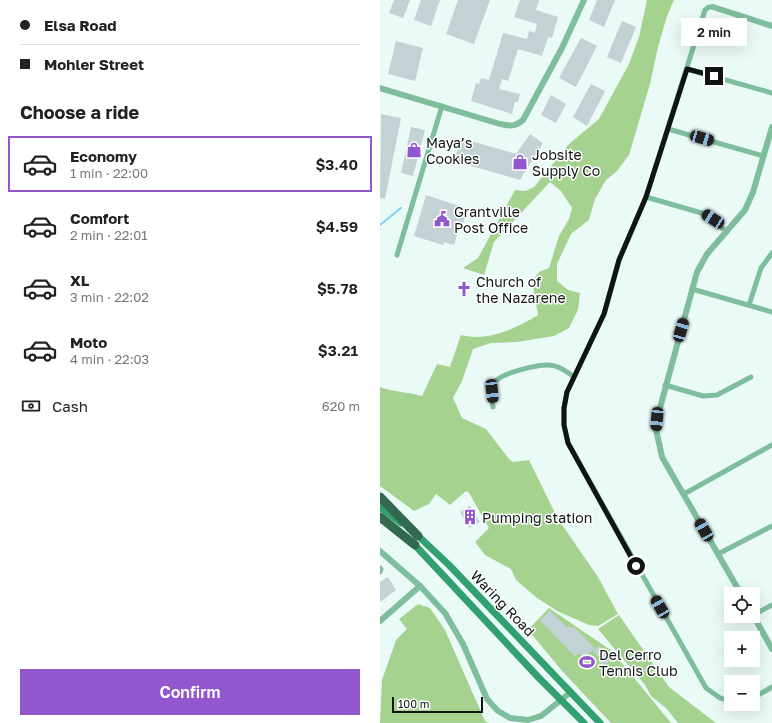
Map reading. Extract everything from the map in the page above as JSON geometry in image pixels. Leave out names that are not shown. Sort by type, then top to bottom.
[{"type":"highway","points":[[380,497],[418,536]]},
{"type":"highway","points":[[380,516],[415,545]]},
{"type":"main road","name":"Waring Road","points":[[380,507],[418,536],[454,570],[600,723]]},
{"type":"main road","name":"Waring Road","points":[[415,545],[539,678],[584,723]]},
{"type":"street","points":[[380,88],[508,126],[518,124],[523,120],[562,48],[584,0]]},
{"type":"street","points":[[724,699],[706,688],[568,443],[564,425],[564,408],[567,392],[573,376],[604,314],[619,260],[646,197],[705,10],[709,7],[713,7],[772,26]]},
{"type":"street","points":[[687,69],[772,93]]},
{"type":"street","points":[[397,255],[442,106]]},
{"type":"street","points":[[737,587],[659,448],[656,429],[657,419],[697,272],[707,254],[727,232],[748,204],[753,192],[772,127]]},
{"type":"street","points":[[668,129],[764,156]]},
{"type":"street","points":[[646,197],[705,214],[727,232]]},
{"type":"street","points":[[749,305],[761,268],[772,254]]},
{"type":"street","points":[[692,289],[772,312]]},
{"type":"street","points":[[493,407],[492,391],[496,381],[505,374],[547,365],[560,367],[573,376]]},
{"type":"street","points":[[666,385],[703,396],[717,395],[751,377]]},
{"type":"street","points":[[684,494],[772,445]]},
{"type":"street","points":[[718,554],[772,526]]},
{"type":"street","points":[[380,551],[420,586],[445,613],[454,627],[487,699],[498,711],[510,718],[528,720],[541,716],[571,692]]},
{"type":"street","points":[[380,621],[420,586]]},
{"type":"street","points":[[760,611],[772,605]]},
{"type":"street","points":[[757,623],[772,649]]},
{"type":"street","points":[[760,694],[772,688]]},
{"type":"green space","points":[[647,0],[674,0],[667,16],[658,47],[650,84],[629,155],[617,171],[606,180],[595,199],[589,220],[571,234],[557,264],[557,281],[568,290],[580,293],[578,310],[569,328],[554,336],[517,342],[491,343],[473,349],[462,381],[453,398],[462,418],[486,429],[509,459],[513,462],[529,460],[558,519],[598,577],[618,614],[598,626],[589,625],[559,612],[537,598],[516,580],[511,569],[485,555],[475,542],[489,528],[469,493],[466,491],[450,505],[436,494],[429,504],[414,511],[380,486],[380,387],[422,396],[437,364],[450,367],[461,335],[481,337],[501,333],[538,315],[532,281],[539,272],[549,268],[559,236],[569,219],[572,208],[561,191],[550,182],[494,242],[484,275],[463,268],[478,258],[515,190],[525,191],[534,187],[569,144],[599,119],[629,64],[639,37]]},
{"type":"green space","points":[[418,604],[430,608],[445,630],[485,721],[489,723],[380,723],[382,680],[396,640],[407,629],[399,619]]},
{"type":"green space","name":"Del Cerro Tennis Club","points":[[549,608],[612,651],[671,723],[611,723],[563,672],[528,630]]},
{"type":"green space","points":[[619,615],[669,687],[716,723],[678,723],[667,709],[651,696],[645,685],[598,629]]},
{"type":"building","points":[[394,0],[410,0],[403,18],[389,13]]},
{"type":"building","points":[[421,0],[440,0],[431,26],[414,20]]},
{"type":"building","points":[[458,0],[490,0],[474,44],[446,34]]},
{"type":"building","points":[[520,0],[539,0],[536,10],[558,17],[552,38],[548,37],[542,56],[518,49],[508,81],[502,79],[499,89],[520,94],[518,102],[515,102],[512,114],[471,101],[476,83],[479,84],[481,78],[489,80],[503,33],[527,39],[529,31],[535,33],[537,24],[514,17]]},
{"type":"building","points":[[597,0],[615,0],[604,27],[589,20]]},
{"type":"building","points":[[622,21],[636,27],[621,63],[607,57]]},
{"type":"building","points":[[581,38],[597,46],[576,87],[559,78]]},
{"type":"building","points":[[396,41],[423,48],[415,81],[388,74]]},
{"type":"building","points":[[591,84],[605,91],[587,126],[573,117]]},
{"type":"building","points":[[551,95],[566,104],[556,123],[541,115]]},
{"type":"building","points":[[381,114],[401,118],[385,199],[380,198]]},
{"type":"building","points":[[411,127],[425,130],[413,176],[401,173]]},
{"type":"building","points":[[530,134],[543,143],[520,180],[454,161],[461,138],[516,154]]},
{"type":"building","name":"Grantville Post Office","points":[[426,195],[468,209],[454,245],[444,242],[443,245],[414,236]]},
{"type":"building","name":"Pumping station","points":[[470,506],[480,522],[469,528],[460,512]]},
{"type":"building","points":[[388,577],[396,590],[380,602],[380,582]]},
{"type":"building","points":[[550,611],[568,628],[570,626],[572,628],[574,627],[595,648],[584,658],[579,653],[575,657],[540,620]]},
{"type":"building","points":[[599,646],[612,659],[606,664],[604,663],[602,665],[599,662],[601,659],[593,651]]},
{"type":"waterway","points":[[380,225],[401,208]]},
{"type":"place","name":"Maya’s Cookies","points":[[414,150]]},
{"type":"place","name":"Jobsite Supply Co","points":[[520,162]]},
{"type":"place","name":"Grantville Post Office","points":[[442,219]]},
{"type":"place","name":"Church of the Nazarene","points":[[464,289]]},
{"type":"place","name":"Pumping station","points":[[470,517]]},
{"type":"place","name":"Del Cerro Tennis Club","points":[[587,662]]},
{"type":"route","points":[[636,566],[568,443],[564,425],[564,408],[567,392],[573,376],[604,314],[619,260],[646,197],[657,158],[687,69],[714,76]]}]
